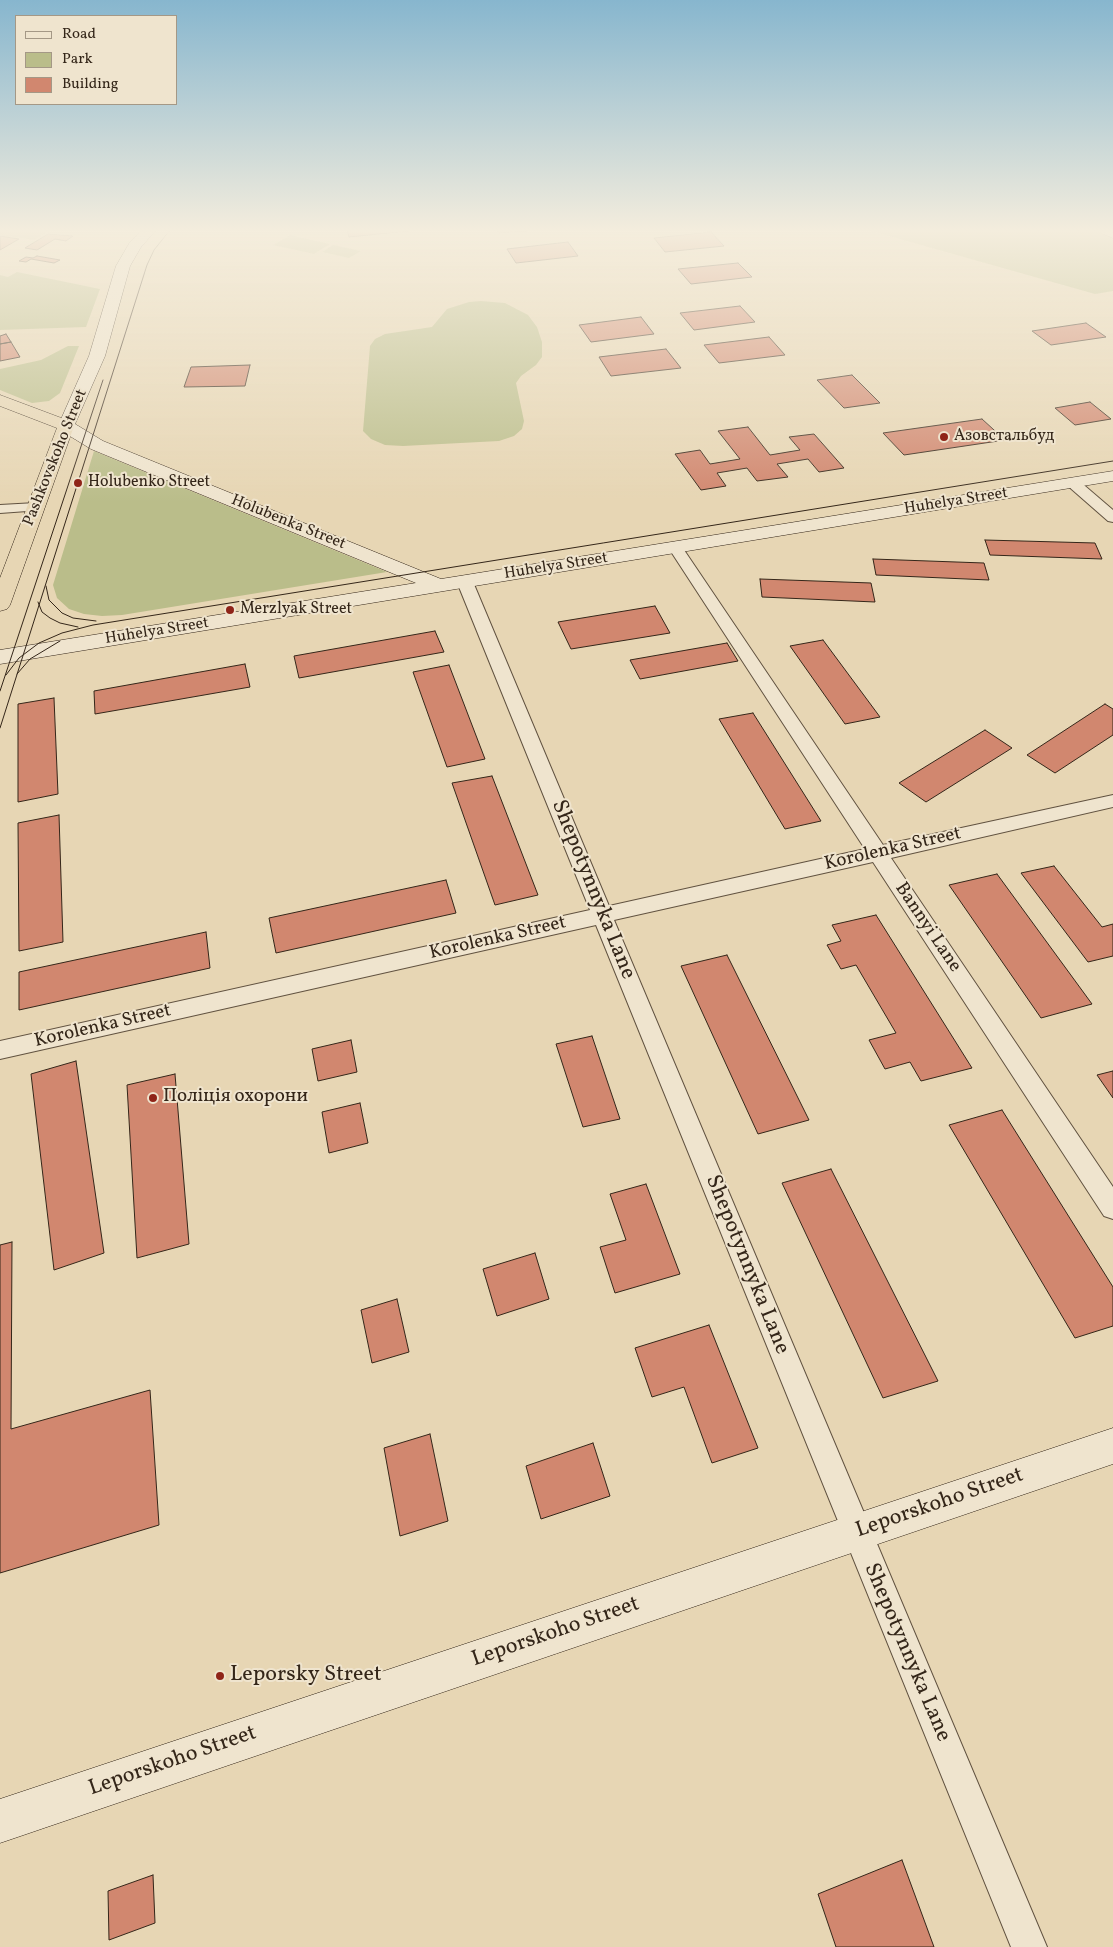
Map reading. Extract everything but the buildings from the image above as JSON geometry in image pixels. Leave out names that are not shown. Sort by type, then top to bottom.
[{"type":"highway","name":"Holubenka Street","points":[[0,400],[66,426]]},
{"type":"highway","name":"Pashkovskoho Street","points":[[0,606],[66,426]]},
{"type":"street","name":"Pashkovskoho Street","points":[[66,426],[97,356],[107,321]]},
{"type":"street","name":"Holubenka Street","points":[[66,426],[97,445],[440,586]]},
{"type":"street","name":"Huhelya Street","points":[[0,657],[1113,476]]},
{"type":"street","points":[[1073,483],[1113,518]]},
{"type":"street","points":[[0,509],[36,507]]},
{"type":"street","name":"Bannyi Lane","points":[[675,548],[1113,1208]]},
{"type":"street","name":"Shepotynnyka Lane","points":[[465,582],[1029,1947]]},
{"type":"street","name":"Korolenka Street","points":[[0,1050],[1113,801]]},
{"type":"street","name":"Leporskoho Street","points":[[0,1821],[1113,1446]]},
{"type":"green space","points":[[0,321],[88,321],[86,327],[0,330]]},
{"type":"green space","points":[[437,321],[532,321],[537,327],[542,342],[542,357],[516,383],[524,421],[522,429],[514,436],[499,441],[403,446],[385,445],[371,439],[363,431],[370,346],[375,339],[385,334],[432,327]]},
{"type":"green space","points":[[68,346],[79,346],[60,393],[49,401],[32,403],[0,390],[0,369],[41,360]]},
{"type":"green space","points":[[94,451],[387,572],[122,615],[102,616],[84,614],[69,609],[57,598],[53,585]]},
{"type":"tram line","points":[[39,605],[129,321]]},
{"type":"tram line","points":[[0,691],[103,380]]},
{"type":"tram line","points":[[23,655],[39,643],[62,633],[93,625],[1113,461]]},
{"type":"tram line","points":[[46,586],[49,600],[62,613],[73,618],[96,621]]},
{"type":"tram line","points":[[23,655],[39,605]]},
{"type":"tram line","points":[[39,605],[42,612],[50,618],[60,623],[78,627]]},
{"type":"tram line","points":[[17,674],[30,659],[60,641]]},
{"type":"tram line","points":[[6,675],[23,655]]},
{"type":"tram line","points":[[17,674],[23,655]]},
{"type":"tram line","points":[[0,728],[17,674]]},
{"type":"place","name":"Азовстальбуд","points":[[944,437]]},
{"type":"place","name":"Holubenko Street","points":[[78,483]]},
{"type":"place","name":"Merzlyak Street","points":[[230,610]]},
{"type":"place","name":"Поліція охорони","points":[[153,1098]]},
{"type":"place","name":"Leporsky Street","points":[[220,1676]]}]
